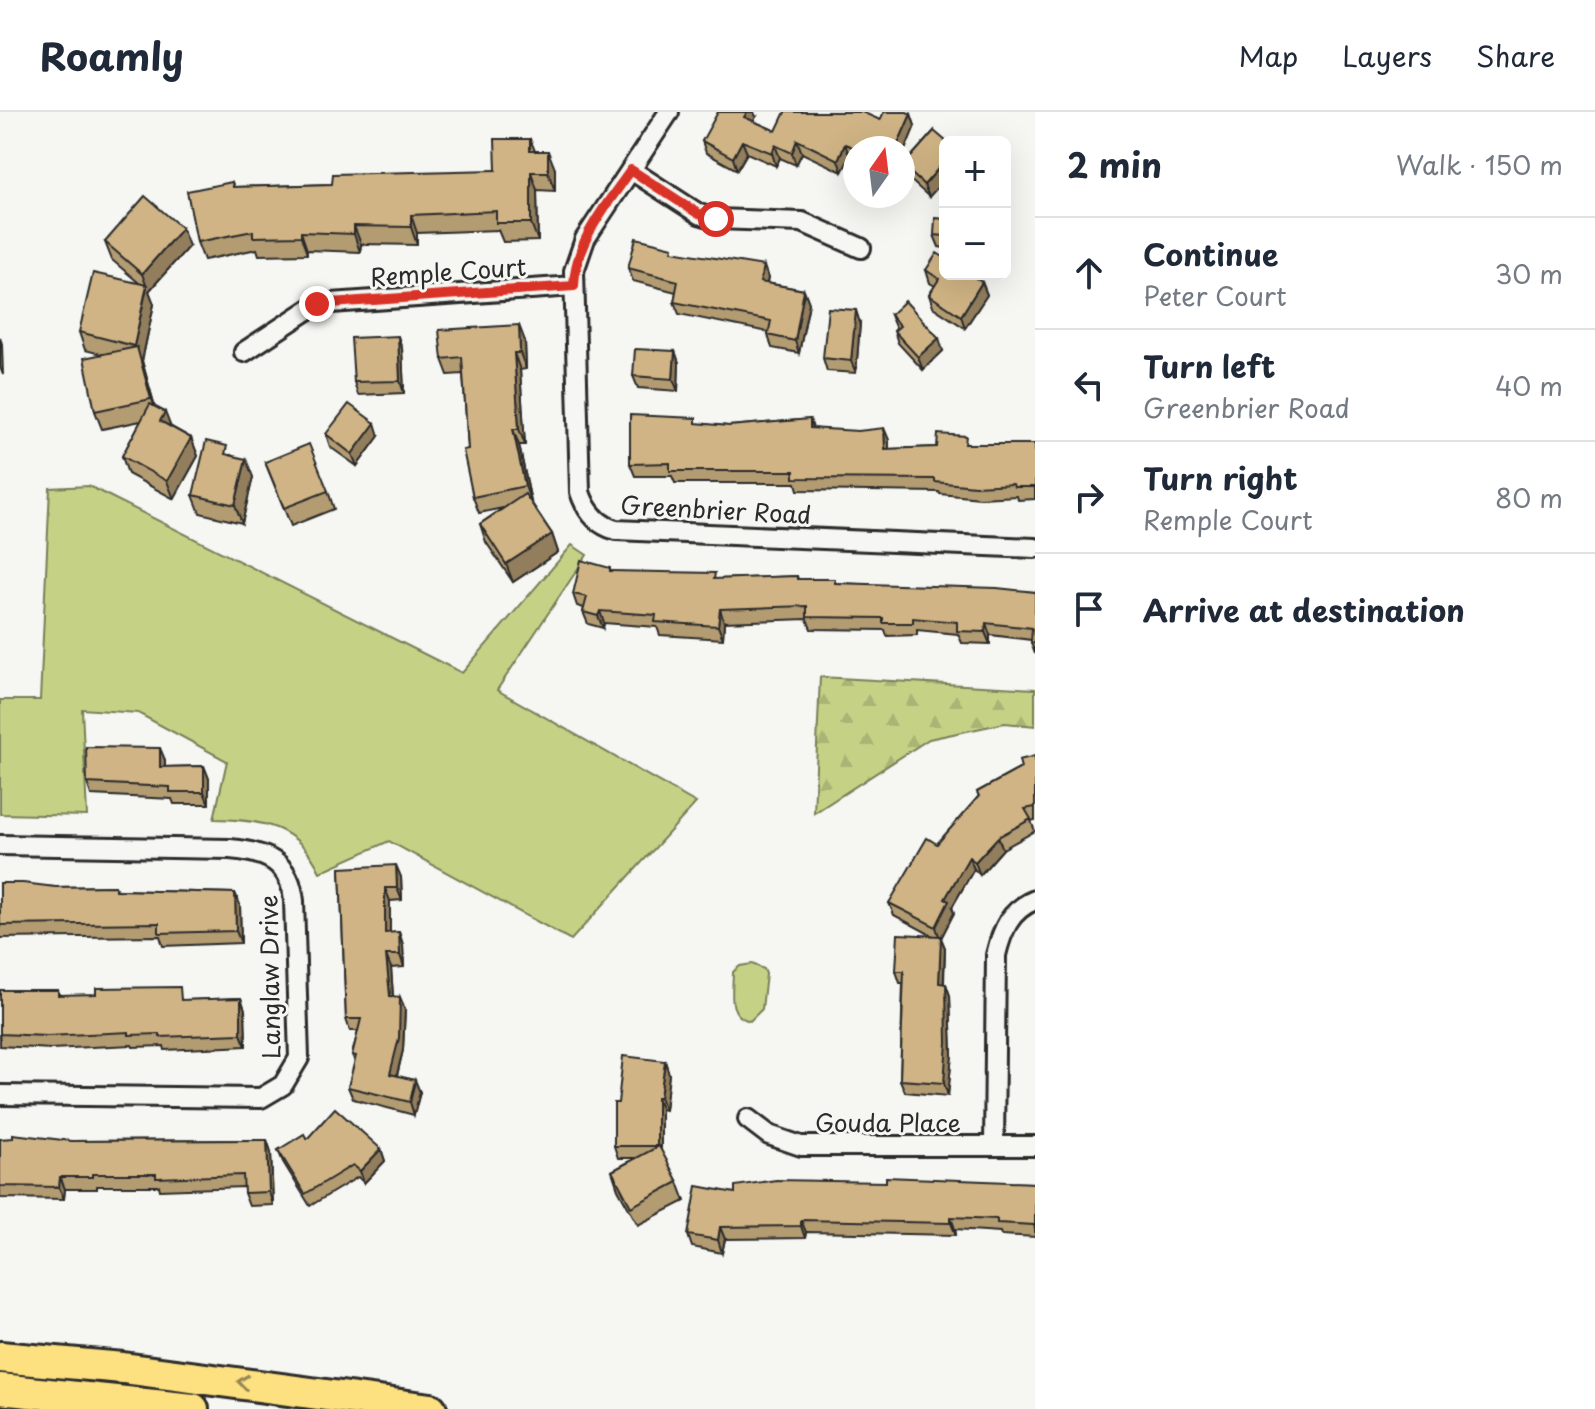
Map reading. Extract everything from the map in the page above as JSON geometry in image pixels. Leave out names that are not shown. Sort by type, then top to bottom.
[{"type":"main road","points":[[0,1357],[139,1370],[431,1409]]},
{"type":"main road","points":[[0,1389],[193,1409]]},
{"type":"street","name":"Greenbrier Road","points":[[669,112],[585,239],[577,257],[574,286],[580,492],[590,513],[606,527],[1035,548]]},
{"type":"street","points":[[631,170],[699,214],[716,219],[802,222],[861,248]]},
{"type":"street","name":"Remple Court","points":[[244,352],[317,304],[574,286]]},
{"type":"street","name":"Langlaw Drive","points":[[0,845],[240,850],[268,856],[279,863],[290,879],[294,901],[299,1058],[283,1085],[261,1098],[0,1095]]},
{"type":"street","points":[[994,1146],[996,955],[1001,933],[1011,917],[1023,905],[1035,900]]},
{"type":"street","name":"Gouda Place","points":[[748,1119],[769,1135],[801,1146],[1035,1146]]},
{"type":"green space","points":[[89,486],[462,673],[572,545],[587,555],[497,690],[696,803],[571,940],[389,841],[320,872],[301,844],[277,828],[248,821],[214,819],[227,761],[138,713],[82,709],[87,816],[0,814],[0,700],[40,700],[50,488]]},
{"type":"green space","points":[[820,677],[1035,689],[1035,726],[1005,723],[929,739],[814,813]]},
{"type":"green space","points":[[752,964],[764,969],[766,974],[762,1009],[750,1021],[742,1018],[734,1008],[732,987],[733,972],[740,966]]},
{"type":"building","points":[[718,112],[747,112],[744,117],[776,131],[785,112],[862,112],[880,120],[884,112],[911,114],[901,136],[843,136],[843,149],[838,160],[797,140],[792,153],[775,145],[772,153],[742,141],[733,158],[702,141]]},
{"type":"building","points":[[934,131],[940,136],[939,168],[924,185],[915,177],[915,152]]},
{"type":"building","points":[[495,139],[530,139],[530,151],[548,151],[548,172],[531,172],[531,223],[496,223],[496,211],[411,215],[411,227],[354,226],[354,234],[301,232],[301,236],[253,237],[253,231],[197,242],[187,191],[232,182],[233,187],[332,184],[333,174],[496,170]]},
{"type":"building","points":[[145,196],[182,228],[142,274],[105,242]]},
{"type":"building","points":[[935,218],[939,218],[939,235],[934,235]]},
{"type":"building","points":[[636,238],[673,247],[672,251],[764,266],[760,282],[804,290],[795,341],[768,335],[771,321],[674,302],[678,281],[628,268]]},
{"type":"building","points":[[937,253],[939,254],[939,279],[926,270]]},
{"type":"building","points":[[93,273],[147,285],[134,346],[79,332]]},
{"type":"building","points":[[939,279],[982,282],[961,316],[929,295]]},
{"type":"building","points":[[905,301],[939,338],[918,357],[894,331],[900,326],[890,315]]},
{"type":"building","points":[[828,308],[856,310],[851,361],[823,358]]},
{"type":"building","points":[[519,325],[520,353],[514,353],[519,429],[513,429],[525,486],[473,497],[463,450],[468,449],[462,357],[442,359],[439,330]]},
{"type":"building","points":[[398,336],[400,381],[354,382],[351,338]]},
{"type":"building","points":[[137,347],[151,399],[95,411],[84,358]]},
{"type":"building","points":[[635,349],[675,351],[673,379],[633,376]]},
{"type":"building","points":[[150,404],[165,412],[160,421],[191,438],[167,481],[122,456]]},
{"type":"building","points":[[349,404],[375,423],[352,454],[326,434]]},
{"type":"building","points":[[630,415],[696,418],[696,423],[729,426],[810,419],[810,428],[858,431],[884,428],[885,449],[937,447],[938,434],[966,436],[965,444],[1035,444],[1035,487],[1014,487],[1013,484],[975,486],[935,482],[935,479],[794,478],[794,471],[670,471],[670,463],[630,464]]},
{"type":"building","points":[[206,441],[227,446],[225,454],[246,459],[235,505],[193,495]]},
{"type":"building","points":[[309,444],[328,491],[284,508],[265,462]]},
{"type":"building","points":[[525,494],[552,534],[506,564],[480,524]]},
{"type":"building","points":[[581,560],[610,568],[610,571],[715,573],[714,579],[797,576],[797,579],[835,579],[835,583],[1035,592],[1035,643],[1031,643],[1032,628],[986,623],[985,632],[957,631],[957,622],[913,618],[913,623],[883,623],[883,618],[807,617],[807,606],[720,609],[718,626],[655,622],[656,615],[600,611],[598,616],[583,612],[587,597],[573,594]]},
{"type":"building","points":[[86,747],[160,748],[160,767],[204,766],[204,792],[170,792],[170,787],[87,783]]},
{"type":"building","points":[[1035,756],[1035,807],[1025,809],[1031,819],[998,837],[975,862],[969,857],[945,899],[949,901],[936,927],[889,903],[927,838],[937,844],[979,796],[977,792],[1021,768],[1019,760]]},
{"type":"building","points":[[396,865],[397,888],[385,888],[385,933],[399,932],[400,955],[386,955],[390,996],[400,997],[399,1038],[390,1074],[415,1080],[410,1102],[348,1087],[361,1019],[346,1019],[340,868]]},
{"type":"building","points":[[0,883],[235,893],[236,931],[159,933],[159,923],[0,925]]},
{"type":"building","points":[[898,934],[941,936],[939,983],[946,984],[944,1083],[900,1080],[904,971],[896,971]]},
{"type":"building","points":[[180,987],[181,1000],[241,998],[241,1034],[160,1037],[160,1034],[129,1035],[129,1032],[47,1036],[0,1034],[0,990],[58,990],[58,995],[96,994],[96,988]]},
{"type":"building","points":[[623,1056],[665,1061],[660,1097],[657,1097],[657,1146],[614,1146],[614,1103],[618,1103]]},
{"type":"building","points":[[335,1108],[381,1149],[360,1171],[353,1165],[305,1194],[278,1150],[304,1134],[307,1139]]},
{"type":"building","points":[[13,1134],[71,1141],[267,1140],[269,1192],[244,1193],[243,1175],[156,1178],[156,1174],[92,1174],[92,1177],[60,1177],[59,1187],[0,1186],[0,1139],[13,1138]]},
{"type":"building","points":[[659,1146],[678,1182],[631,1207],[612,1171]]},
{"type":"building","points":[[886,1177],[1035,1183],[1035,1229],[1034,1225],[997,1223],[997,1219],[951,1217],[951,1223],[801,1220],[801,1226],[720,1227],[718,1240],[688,1235],[697,1186],[735,1193],[735,1186],[776,1180],[886,1182]]},
{"type":"route","points":[[317,304],[574,286],[577,257],[585,239],[631,170],[699,214],[716,219]]}]
